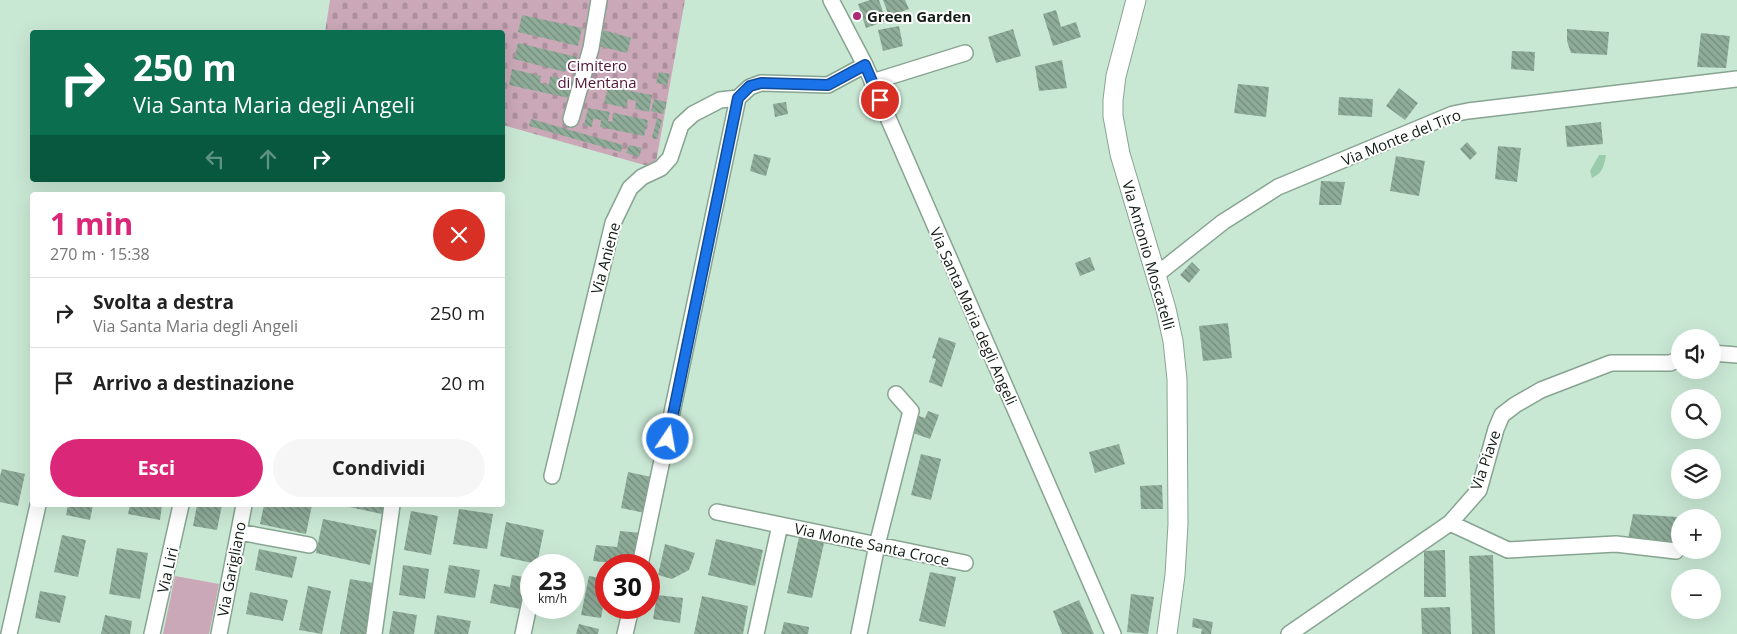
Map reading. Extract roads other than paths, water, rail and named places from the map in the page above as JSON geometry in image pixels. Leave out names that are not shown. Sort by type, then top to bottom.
[{"type":"street","points":[[571,119],[591,48],[599,0]]},
{"type":"street","name":"Via Santa Maria degli Angeli","points":[[831,0],[865,65],[1113,634]]},
{"type":"street","name":"Via Antonio Moscatelli","points":[[1136,0],[1116,76],[1113,100],[1114,123],[1122,162],[1170,326],[1176,379],[1177,538],[1175,575],[1167,634]]},
{"type":"street","points":[[872,82],[965,53]]},
{"type":"street","name":"Via Aniene","points":[[552,476],[613,223],[630,188],[642,177],[660,168],[670,158],[681,125],[693,114],[720,100],[738,98],[750,86],[761,83],[828,85],[865,65]]},
{"type":"street","name":"Via Monte del Tiro","points":[[1156,274],[1223,222],[1278,187],[1453,114],[1737,79]]},
{"type":"street","points":[[642,554],[738,98]]},
{"type":"street","points":[[1721,354],[1737,355]]},
{"type":"street","name":"Via Piave","points":[[1289,634],[1450,523],[1479,490],[1496,429],[1502,415],[1515,405],[1542,390],[1611,363],[1671,363]]},
{"type":"street","points":[[859,634],[876,545],[912,412],[896,394]]},
{"type":"street","points":[[9,634],[38,507]]},
{"type":"street","name":"Via Liri","points":[[152,634],[181,507]]},
{"type":"street","name":"Via Garigliano","points":[[219,634],[244,507]]},
{"type":"street","points":[[374,634],[392,507]]},
{"type":"street","name":"Via Monte Santa Croce","points":[[717,512],[965,563]]},
{"type":"street","points":[[1450,523],[1508,550],[1616,544],[1671,550]]},
{"type":"street","name":"Via Monte Santa Croce","points":[[756,634],[780,525]]},
{"type":"street","points":[[239,532],[309,545]]},
{"type":"street","points":[[523,634],[526,619]]},
{"type":"street","points":[[625,634],[628,619]]},
{"type":"place","name":"Green Garden","points":[[857,16]]},
{"type":"park label","name":"Cimitero di Mentana","points":[[597,74]]}]
